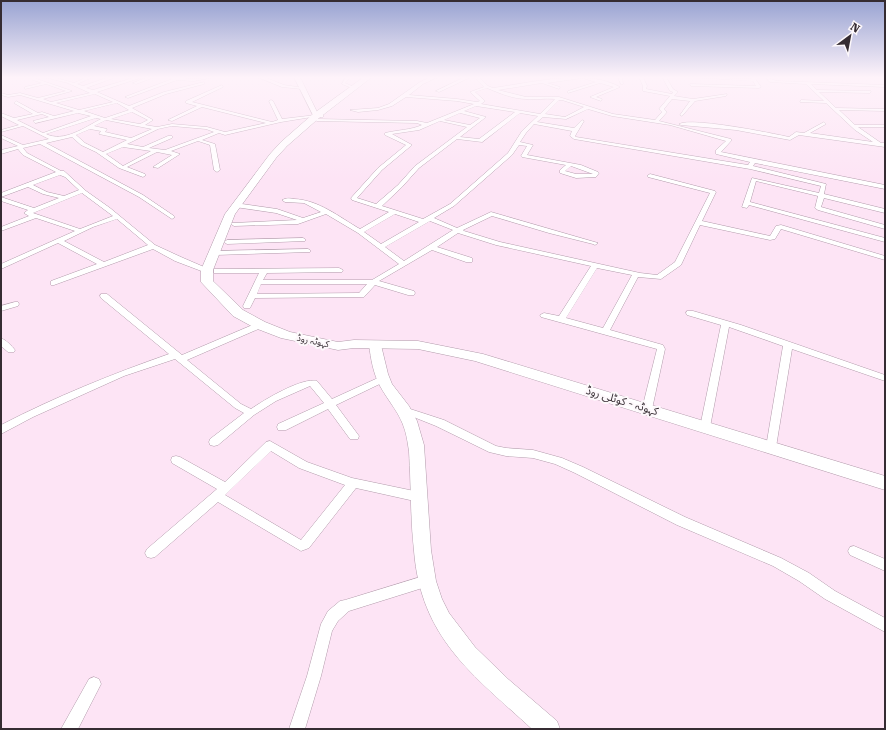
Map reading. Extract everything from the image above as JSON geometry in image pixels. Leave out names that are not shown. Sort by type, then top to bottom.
[{"type":"main road","points":[[315,111],[318,117]]},
{"type":"main road","points":[[222,249],[230,214],[240,205],[273,156],[284,144],[325,111]]},
{"type":"main road","points":[[318,117],[326,111]]},
{"type":"main road","points":[[212,271],[234,224],[240,205]]},
{"type":"main road","name":"کہوٹہ روڈ","points":[[212,271],[220,284],[249,301],[268,319],[294,329],[354,344],[338,346],[316,343],[286,336],[260,325],[238,313],[206,279],[212,271]]},
{"type":"main road","name":"کہوٹہ - کوٹلی روڈ","points":[[354,344],[418,345],[464,353],[885,483]]},
{"type":"main road","points":[[376,345],[381,374],[410,421],[416,445],[423,558],[427,581],[434,603],[449,631],[470,656],[549,729]]},
{"type":"street","points":[[32,111],[37,114]]},
{"type":"street","points":[[78,111],[105,119],[156,128]]},
{"type":"street","points":[[35,122],[78,111]]},
{"type":"street","points":[[1,152],[73,135],[105,119],[126,111]]},
{"type":"street","points":[[135,111],[151,120],[140,125]]},
{"type":"street","points":[[170,120],[189,111]]},
{"type":"street","points":[[226,111],[272,123]]},
{"type":"street","points":[[276,111],[281,121]]},
{"type":"street","points":[[513,111],[566,118],[580,111]]},
{"type":"street","points":[[381,247],[452,206],[505,159],[518,143],[524,132],[546,111]]},
{"type":"street","points":[[600,111],[612,115],[670,124],[720,126],[742,129],[790,139],[798,133],[882,144]]},
{"type":"street","points":[[656,122],[665,112],[664,111]]},
{"type":"street","points":[[838,111],[854,126],[882,144]]},
{"type":"street","points":[[377,207],[417,168],[484,117],[460,112],[417,129],[387,134],[409,145],[380,169],[354,198],[357,201],[377,207],[394,212],[428,220],[503,245],[636,274],[658,277],[678,263],[712,191],[650,176]]},
{"type":"street","points":[[457,138],[480,141],[518,112]]},
{"type":"street","points":[[13,120],[44,113],[53,117]]},
{"type":"street","points":[[1,114],[54,140]]},
{"type":"street","points":[[42,134],[97,116]]},
{"type":"street","points":[[102,154],[156,128],[172,125],[207,128],[226,134],[281,121],[318,117],[416,122],[427,125]]},
{"type":"street","points":[[439,120],[472,127]]},
{"type":"street","points":[[582,121],[572,136],[750,167],[824,185],[818,208],[885,227]]},
{"type":"street","points":[[534,123],[575,130]]},
{"type":"street","points":[[805,134],[824,123]]},
{"type":"street","points":[[670,124],[729,140],[718,151],[718,153],[885,187]]},
{"type":"street","points":[[1,131],[23,125]]},
{"type":"street","points":[[854,126],[885,126]]},
{"type":"street","points":[[89,127],[105,130],[101,133],[133,140]]},
{"type":"street","points":[[165,152],[218,132]]},
{"type":"street","points":[[73,135],[83,144],[110,160],[143,175]]},
{"type":"street","points":[[1,136],[21,148],[25,154],[62,172],[83,192],[153,246],[178,259],[212,271],[339,270]]},
{"type":"street","points":[[145,148],[170,137]]},
{"type":"street","points":[[198,140],[212,144],[217,170]]},
{"type":"street","points":[[42,143],[61,155],[134,190],[156,204],[172,217]]},
{"type":"street","points":[[518,143],[530,145],[524,156],[569,165],[591,170],[596,173],[594,176],[587,177],[562,172],[569,165]]},
{"type":"street","points":[[123,144],[177,154],[156,167]]},
{"type":"street","points":[[124,167],[158,150]]},
{"type":"street","points":[[750,167],[754,161]]},
{"type":"street","points":[[1,195],[62,172]]},
{"type":"street","points":[[885,211],[754,179],[746,205],[885,240]]},
{"type":"street","points":[[28,185],[45,193],[64,198]]},
{"type":"street","points":[[1,229],[64,198],[83,192]]},
{"type":"street","points":[[285,200],[305,201],[326,212],[360,232],[404,264]]},
{"type":"street","points":[[3,201],[81,231]]},
{"type":"street","points":[[240,205],[277,211],[303,220]]},
{"type":"street","points":[[234,224],[298,222],[326,212]]},
{"type":"street","points":[[360,232],[394,212]]},
{"type":"street","points":[[264,271],[249,301],[361,295],[372,282],[458,230],[492,214],[550,232],[595,242]]},
{"type":"street","points":[[3,264],[117,217]]},
{"type":"street","points":[[697,222],[770,238],[773,238],[778,227],[781,227],[885,258]]},
{"type":"street","points":[[222,249],[303,240]]},
{"type":"street","points":[[59,241],[104,265]]},
{"type":"street","points":[[54,283],[153,246]]},
{"type":"street","points":[[431,247],[469,260]]},
{"type":"street","points":[[222,249],[308,251]]},
{"type":"street","points":[[561,319],[595,265]]},
{"type":"street","points":[[605,331],[636,274]]},
{"type":"street","points":[[258,282],[372,282],[411,293]]},
{"type":"street","points":[[104,296],[238,406],[251,413]]},
{"type":"street","points":[[1,309],[15,304]]},
{"type":"street","points":[[690,313],[885,375]]},
{"type":"street","points":[[544,315],[660,347],[662,349],[647,409]]},
{"type":"street","points":[[705,427],[725,324]]},
{"type":"street","points":[[1,430],[29,415],[120,374],[179,357],[260,325]]},
{"type":"street","points":[[1,341],[11,350]]},
{"type":"street","points":[[771,448],[788,344]]},
{"type":"street","points":[[282,427],[383,379]]},
{"type":"street","points":[[214,442],[251,413],[273,399],[309,382],[314,383],[354,436]]},
{"type":"street","points":[[404,410],[440,422],[493,449],[506,452],[533,454],[558,461],[579,470],[681,521],[777,562],[804,577],[830,595],[885,625]]},
{"type":"street","points":[[151,553],[226,488],[270,445],[303,465],[353,483],[419,497]]},
{"type":"street","points":[[176,460],[226,488]]},
{"type":"street","points":[[217,496],[301,546],[305,544],[353,483]]},
{"type":"street","points":[[854,551],[885,565]]},
{"type":"street","points":[[297,729],[314,676],[326,629],[333,616],[345,606],[427,581]]},
{"type":"street","points":[[69,729],[94,684]]}]
